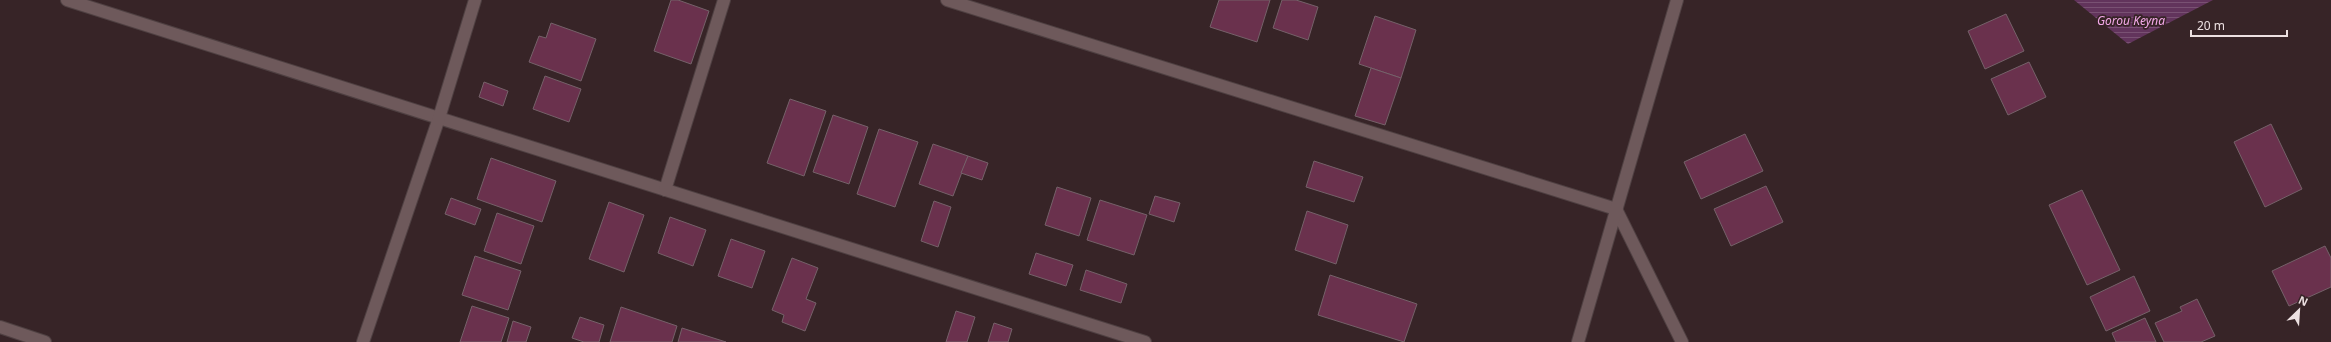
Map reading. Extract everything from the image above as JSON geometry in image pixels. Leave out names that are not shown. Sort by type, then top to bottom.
[{"type":"street","points":[[66,0],[1145,342]]},
{"type":"street","points":[[363,342],[439,118],[475,0]]},
{"type":"street","points":[[665,190],[724,0]]},
{"type":"street","points":[[947,0],[1616,209],[1682,342]]},
{"type":"street","points":[[1578,342],[1677,0]]},
{"type":"street","points":[[0,327],[44,342]]},
{"type":"water","name":"Gorou Keyna","points":[[2074,0],[2213,0],[2128,44]]},
{"type":"building","points":[[671,0],[678,0],[709,11],[691,64],[654,51]]},
{"type":"building","points":[[1219,0],[1270,0],[1257,42],[1210,27]]},
{"type":"building","points":[[1282,0],[1296,0],[1318,7],[1308,40],[1273,28]]},
{"type":"building","points":[[2006,14],[2024,51],[1985,69],[1968,31]]},
{"type":"building","points":[[1375,16],[1416,30],[1401,78],[1359,64]]},
{"type":"building","points":[[551,23],[596,39],[581,81],[529,62],[539,36],[546,38]]},
{"type":"building","points":[[2029,62],[2046,97],[2008,115],[1991,79]]},
{"type":"building","points":[[1371,68],[1401,78],[1385,125],[1355,116]]},
{"type":"building","points":[[545,76],[581,89],[569,122],[533,109]]},
{"type":"building","points":[[484,82],[508,91],[503,106],[479,97]]},
{"type":"building","points":[[790,99],[826,111],[804,176],[767,163]]},
{"type":"building","points":[[833,115],[868,127],[849,184],[813,172]]},
{"type":"building","points":[[2271,124],[2302,189],[2265,207],[2234,142]]},
{"type":"building","points":[[879,129],[918,142],[895,207],[857,194]]},
{"type":"building","points":[[1745,134],[1763,171],[1701,199],[1684,162]]},
{"type":"building","points":[[933,144],[968,156],[953,196],[919,184]]},
{"type":"building","points":[[968,156],[988,163],[982,180],[961,173]]},
{"type":"building","points":[[491,158],[556,181],[542,222],[477,199]]},
{"type":"building","points":[[1314,161],[1363,177],[1354,202],[1306,187]]},
{"type":"building","points":[[1766,186],[1783,222],[1731,246],[1714,209]]},
{"type":"building","points":[[1057,187],[1091,198],[1079,236],[1045,225]]},
{"type":"building","points":[[2082,190],[2120,270],[2087,285],[2049,205]]},
{"type":"building","points":[[1155,196],[1180,203],[1174,222],[1149,214]]},
{"type":"building","points":[[451,198],[481,209],[475,225],[445,214]]},
{"type":"building","points":[[1100,200],[1147,215],[1134,255],[1087,240]]},
{"type":"building","points":[[934,201],[951,207],[938,247],[921,241]]},
{"type":"building","points":[[609,202],[644,215],[624,272],[589,259]]},
{"type":"building","points":[[1307,211],[1348,225],[1336,264],[1295,250]]},
{"type":"building","points":[[497,213],[534,226],[521,264],[484,251]]},
{"type":"building","points":[[670,217],[706,230],[693,266],[658,253]]},
{"type":"building","points":[[731,239],[765,251],[752,288],[718,276]]},
{"type":"building","points":[[2325,246],[2331,258],[2331,287],[2289,306],[2272,271]]},
{"type":"building","points":[[1036,253],[1073,265],[1066,286],[1029,274]]},
{"type":"building","points":[[475,256],[521,271],[508,310],[462,295]]},
{"type":"building","points":[[792,258],[818,268],[806,299],[816,303],[805,331],[782,322],[784,315],[772,310]]},
{"type":"building","points":[[1086,270],[1127,284],[1121,303],[1080,290]]},
{"type":"building","points":[[1330,275],[1417,304],[1404,342],[1318,315]]},
{"type":"building","points":[[2134,276],[2150,311],[2106,331],[2090,297]]},
{"type":"building","points":[[2197,299],[2215,336],[2201,342],[2164,342],[2155,323],[2182,311],[2180,307]]},
{"type":"building","points":[[472,306],[509,318],[501,342],[460,342]]},
{"type":"building","points":[[621,307],[677,326],[672,342],[610,342]]},
{"type":"building","points":[[956,311],[975,317],[967,342],[946,342]]},
{"type":"building","points":[[580,317],[604,325],[599,342],[584,342],[572,338]]},
{"type":"building","points":[[2145,318],[2156,342],[2116,342],[2112,333]]},
{"type":"building","points":[[513,321],[531,327],[526,342],[507,342]]},
{"type":"building","points":[[994,323],[1012,329],[1008,342],[988,342]]},
{"type":"building","points":[[682,328],[726,342],[678,342]]}]
